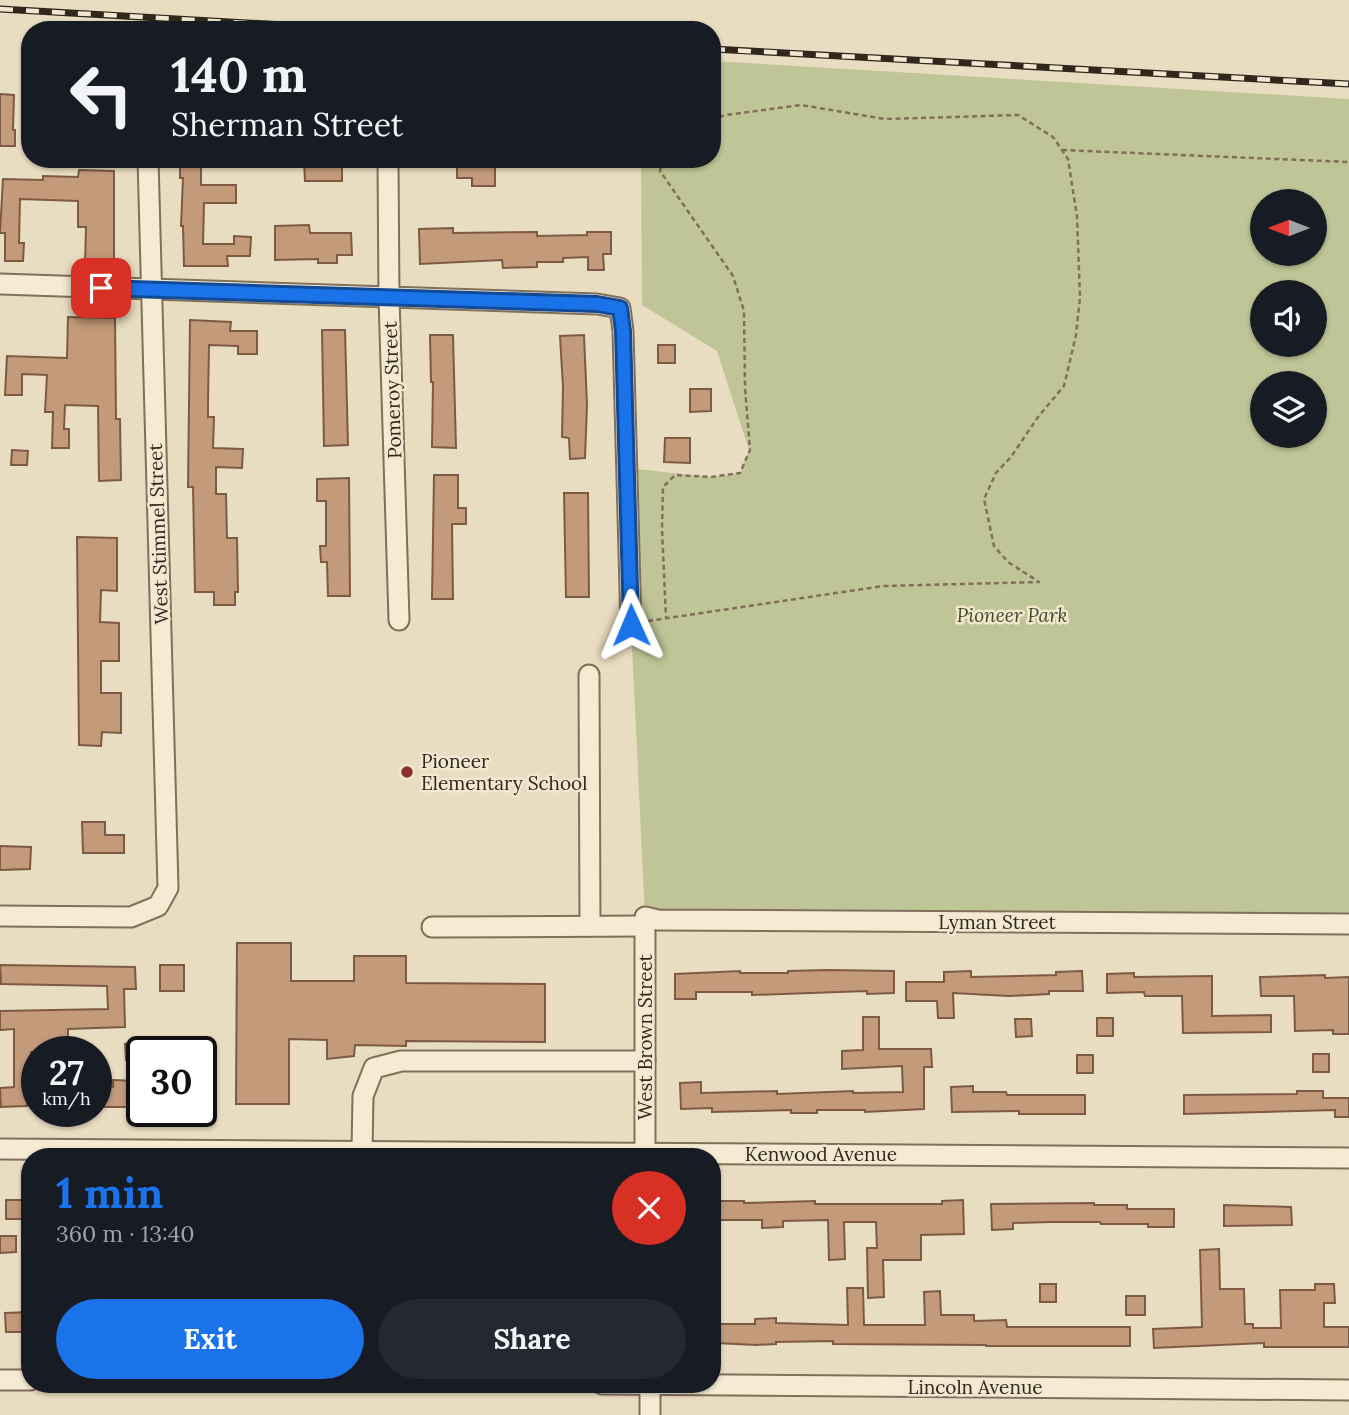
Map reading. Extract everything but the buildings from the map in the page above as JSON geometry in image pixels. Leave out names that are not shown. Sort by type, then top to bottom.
[{"type":"street","name":"West Stimmel Street","points":[[0,916],[131,916],[158,906],[168,888],[148,168]]},
{"type":"street","name":"Pomeroy Street","points":[[388,168],[399,620]]},
{"type":"street","points":[[0,284],[597,304],[620,308],[623,331],[631,625]]},
{"type":"street","points":[[589,674],[590,926]]},
{"type":"street","name":"Lyman Street","points":[[432,927],[590,926],[672,920],[1349,924]]},
{"type":"street","name":"West Brown Street","points":[[645,921],[645,1148]]},
{"type":"street","points":[[362,1148],[363,1096],[374,1068],[401,1061],[645,1060]]},
{"type":"street","name":"Kenwood Avenue","points":[[0,1149],[21,1149]]},
{"type":"street","name":"Kenwood Avenue","points":[[721,1155],[1349,1158]]},
{"type":"street","points":[[0,1380],[21,1380]]},
{"type":"street","name":"Lincoln Avenue","points":[[721,1385],[1349,1390]]},
{"type":"street","points":[[650,1393],[650,1415]]},
{"type":"path","points":[[661,168],[660,171],[733,276],[744,311],[745,388],[750,450],[740,473],[710,477],[675,475],[663,487],[666,617],[884,586],[1039,582],[1007,562],[994,546],[984,499],[996,473],[1065,386],[1076,335],[1080,298],[1077,216],[1068,159],[1053,136],[1018,115],[885,118],[801,105],[721,116]]},
{"type":"path","points":[[1062,150],[1349,162]]},
{"type":"green space","name":"Pioneer Park","points":[[721,62],[1349,99],[1349,924],[645,917],[631,625],[627,468],[710,477],[740,473],[749,450],[717,351],[642,305],[641,168],[721,168]]},
{"type":"railway","points":[[0,9],[213,21]]},
{"type":"railway","points":[[721,49],[1349,84]]},
{"type":"place","name":"Pioneer Elementary School","points":[[407,772]]},
{"type":"route","points":[[101,288],[597,304],[620,308],[623,331],[631,625]]}]
